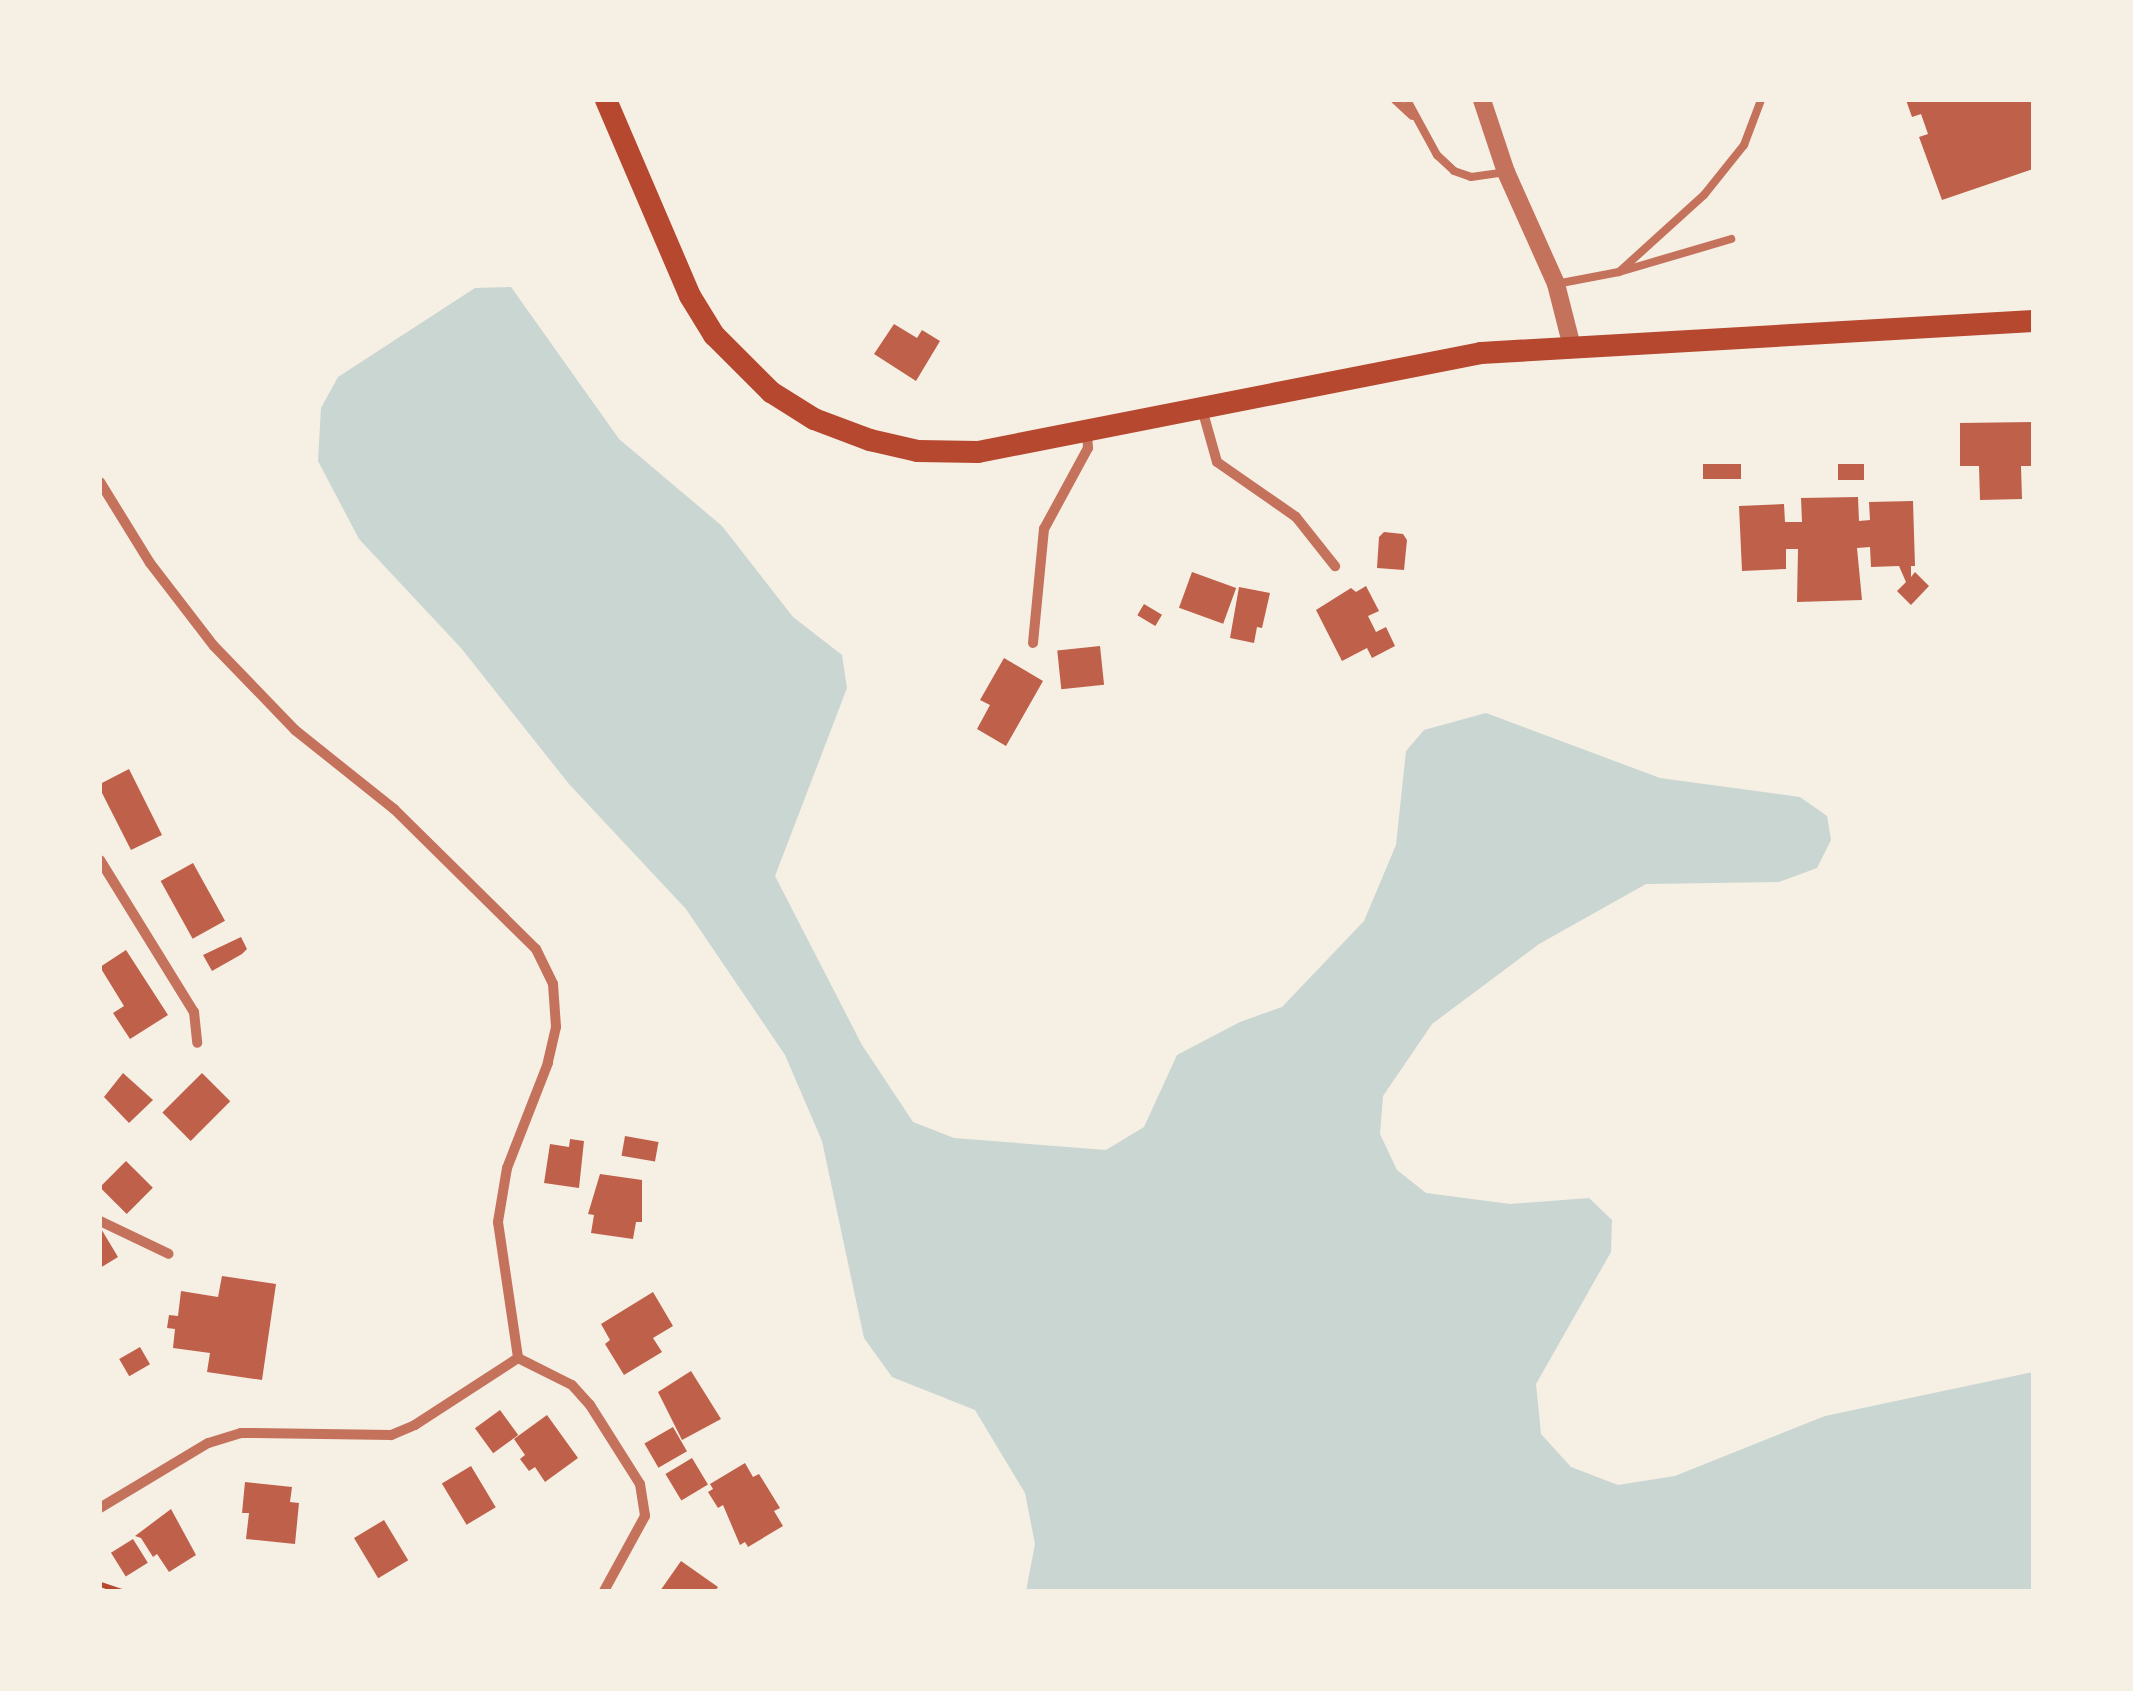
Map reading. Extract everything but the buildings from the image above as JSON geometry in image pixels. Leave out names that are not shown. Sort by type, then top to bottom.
[{"type":"main road","points":[[606,100],[690,296],[714,335],[771,392],[840,430],[918,450],[978,452],[1088,433],[1429,360],[2033,321]]},
{"type":"street","points":[[1482,100],[1506,172],[1556,284],[1572,348]]},
{"type":"street","points":[[1202,408],[1217,462],[1296,517],[1335,566]]},
{"type":"street","points":[[1033,643],[1038,625],[1044,529],[1088,448],[1088,433]]},
{"type":"street","points":[[100,482],[150,562],[214,646],[296,730],[394,809],[505,914],[548,968],[556,1027],[548,1063],[507,1168],[498,1222],[518,1358]]},
{"type":"street","points":[[100,860],[194,1012],[197,1043]]},
{"type":"street","points":[[100,1221],[169,1254]]},
{"type":"street","points":[[100,1508],[208,1443],[241,1433],[391,1435],[415,1425],[518,1358]]},
{"type":"street","points":[[518,1358],[572,1386],[590,1405],[640,1484],[645,1516],[604,1591]]},
{"type":"lane","points":[[1395,100],[1415,119],[1454,171],[1471,177],[1506,172]]},
{"type":"lane","points":[[1407,100],[1415,119]]},
{"type":"lane","points":[[1619,272],[1704,195],[1744,145],[1761,100]]},
{"type":"lane","points":[[1556,284],[1619,272],[1732,239]]},
{"type":"path","points":[[100,1584],[121,1591]]},
{"type":"shaded area","points":[[511,287],[619,439],[722,526],[793,617],[842,655],[847,688],[775,876],[862,1045],[913,1122],[954,1138],[1106,1150],[1144,1127],[1177,1055],[1240,1022],[1282,1007],[1364,921],[1396,845],[1406,751],[1424,730],[1486,713],[1660,778],[1800,797],[1827,816],[1831,840],[1817,868],[1779,882],[1646,884],[1539,944],[1432,1024],[1383,1096],[1380,1134],[1397,1170],[1426,1193],[1510,1204],[1589,1198],[1612,1220],[1611,1252],[1536,1384],[1541,1434],[1571,1467],[1618,1485],[1675,1476],[1825,1416],[2033,1372],[2033,1591],[1026,1591],[1035,1544],[1025,1493],[975,1410],[892,1377],[864,1338],[822,1141],[785,1055],[686,909],[569,784],[461,648],[359,539],[318,461],[321,408],[338,377],[475,288]]}]
